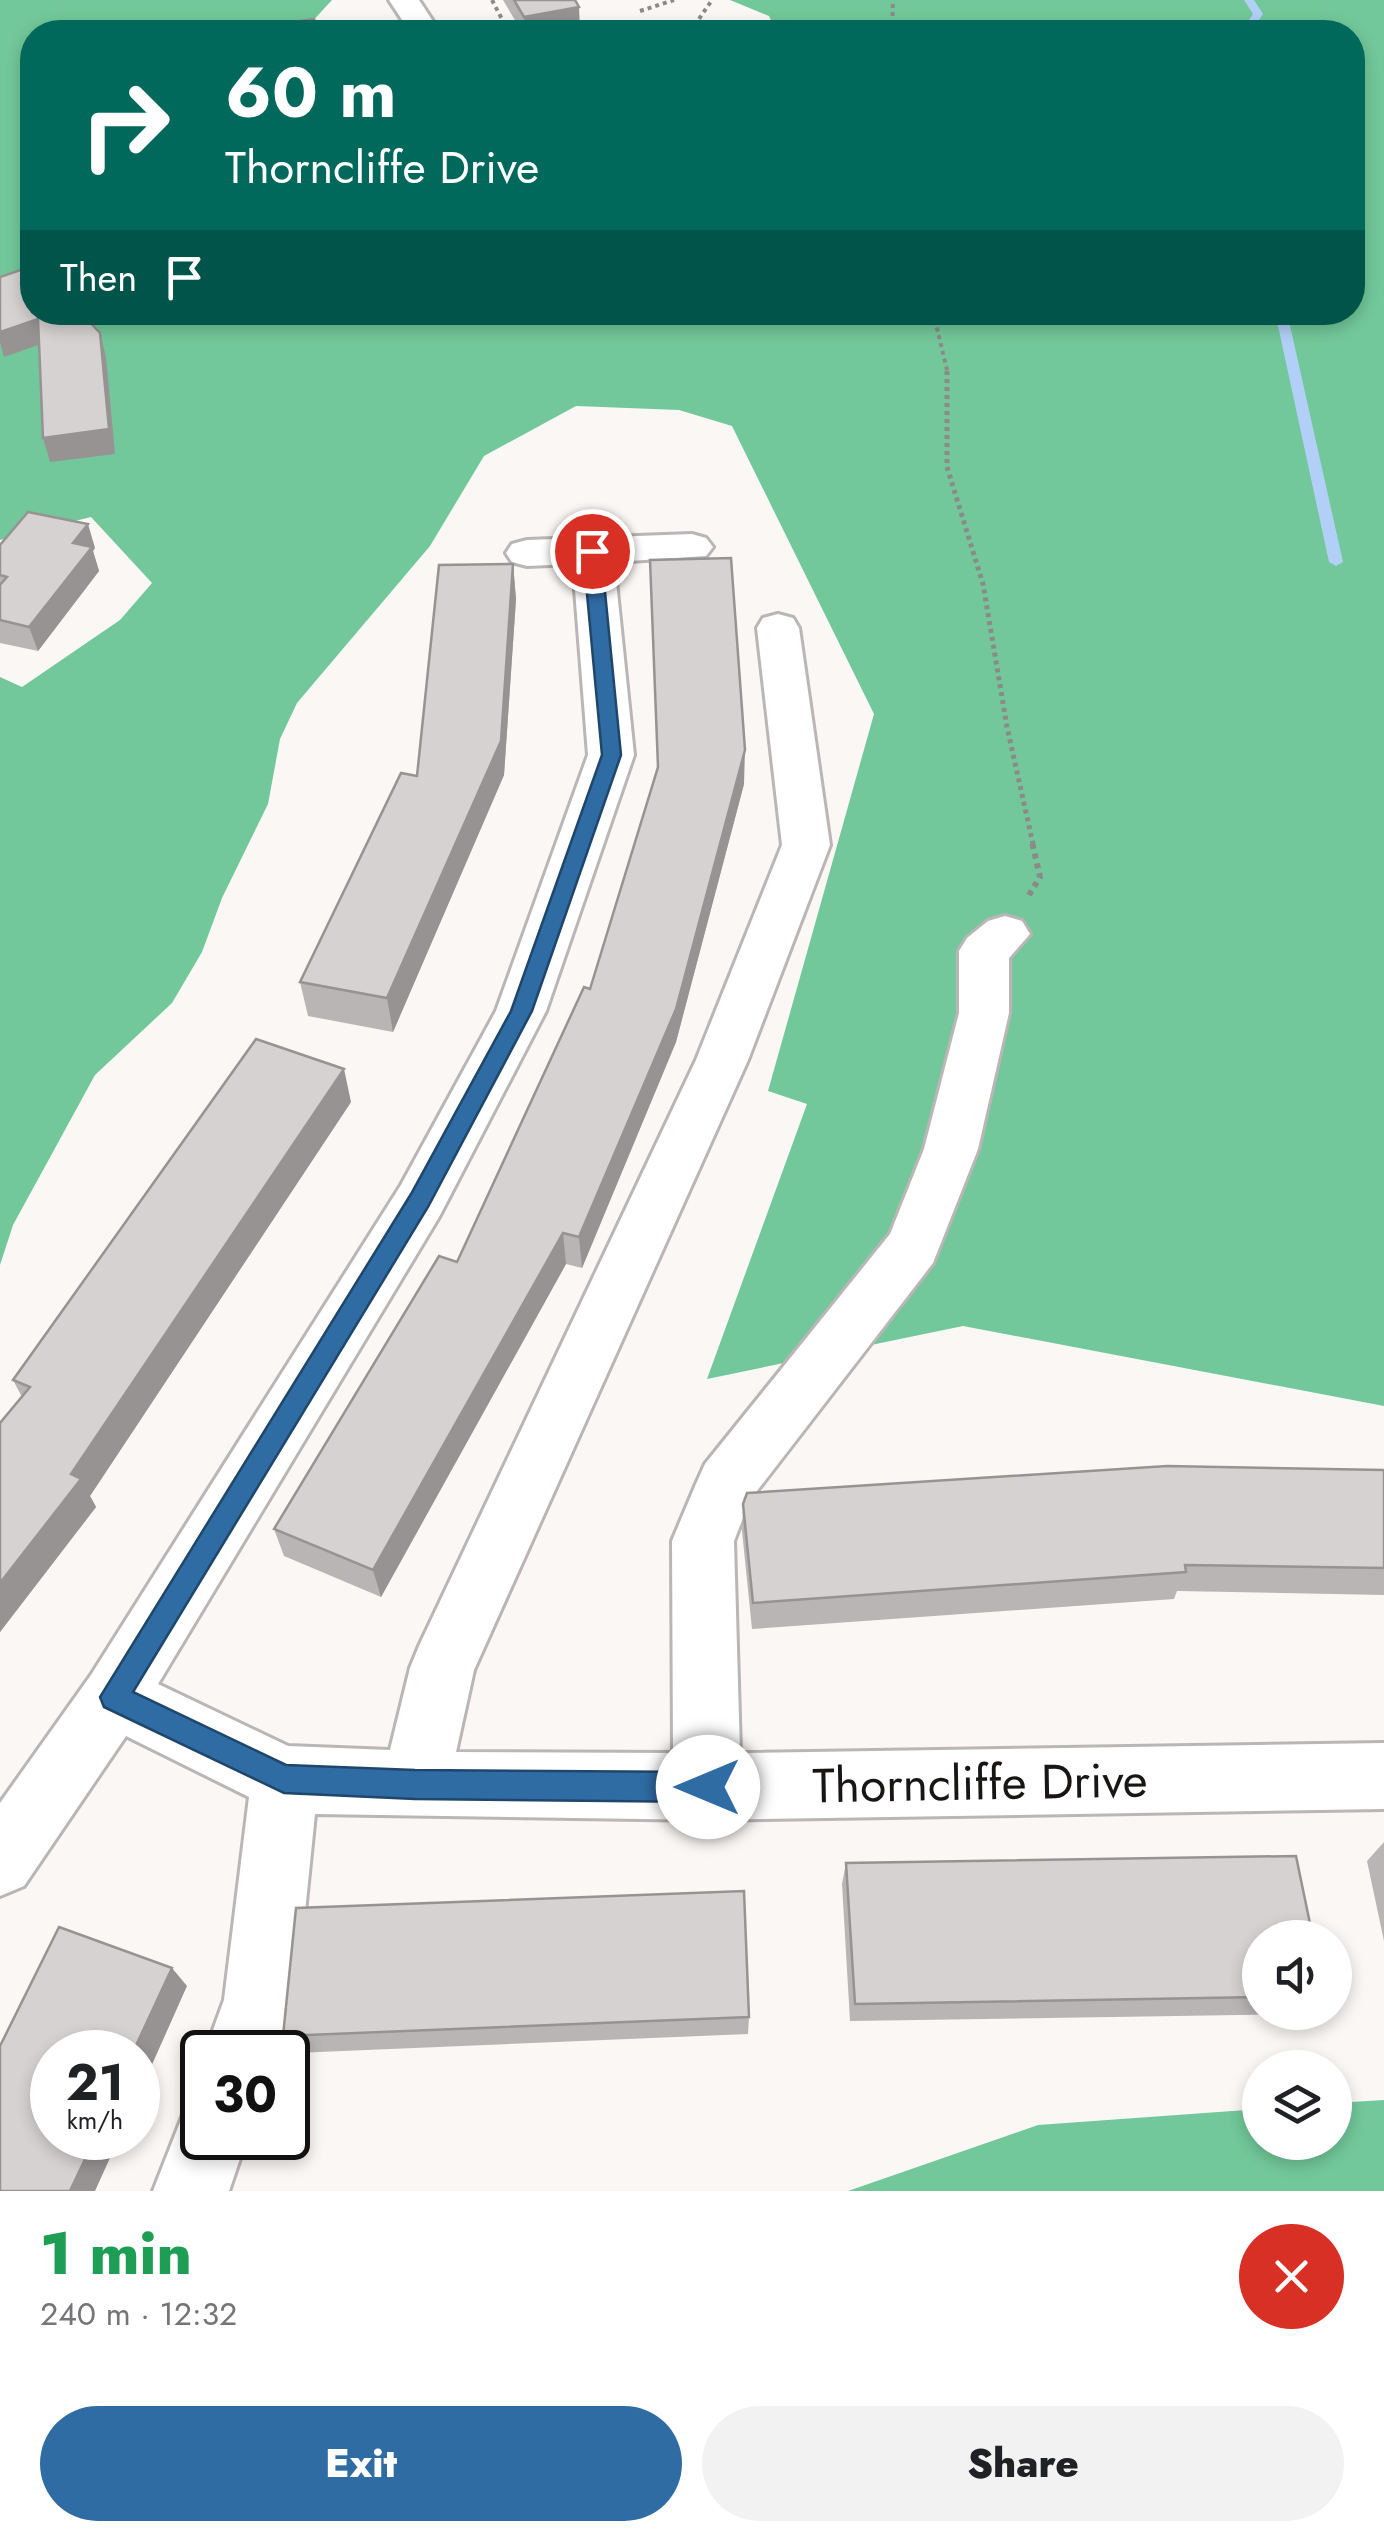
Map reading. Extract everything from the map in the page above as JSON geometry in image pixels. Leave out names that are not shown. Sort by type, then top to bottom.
[{"type":"street","points":[[527,553],[692,547]]},
{"type":"street","points":[[0,1862],[114,1697],[420,1200],[522,1011],[612,755],[592,551]]},
{"type":"street","points":[[415,1785],[442,1668],[722,1060],[806,845],[778,628]]},
{"type":"street","points":[[708,1787],[704,1541],[726,1484],[912,1247],[950,1149],[984,1013],[984,952],[1005,934]]},
{"type":"street","name":"Thorncliffe Drive","points":[[114,1697],[284,1779],[415,1785],[708,1787],[1384,1776]]},
{"type":"street","points":[[249,2030],[260,2000],[284,1779]]},
{"type":"street","points":[[190,2191],[202,2160]]},
{"type":"path","points":[[640,11],[674,0]]},
{"type":"path","points":[[937,325],[950,382],[947,467],[983,584],[1006,726],[1040,877],[1005,934]]},
{"type":"green space","points":[[0,0],[332,0],[314,20],[20,20],[20,325],[1365,325],[1365,20],[771,20],[730,0],[1384,0],[1384,1406],[963,1326],[707,1379],[807,1104],[768,1091],[874,714],[732,426],[679,410],[576,406],[484,456],[430,546],[297,703],[280,739],[268,804],[222,898],[202,952],[172,1003],[95,1075],[13,1225],[0,1265],[0,677],[22,687],[120,620],[152,583],[91,517],[0,540]]},
{"type":"green space","points":[[1384,2100],[1384,2191],[848,2191],[1038,2125],[1242,2110],[1242,2160],[1352,2160],[1352,2102]]},
{"type":"building","points":[[514,0],[575,0],[579,7],[524,17]]},
{"type":"building","points":[[20,270],[20,325],[0,332],[0,277]]},
{"type":"building","points":[[38,325],[92,325],[100,333],[109,429],[43,438]]},
{"type":"building","points":[[28,512],[88,524],[73,543],[92,547],[29,627],[0,620],[0,585],[7,577],[0,575],[0,545]]},
{"type":"building","points":[[731,558],[745,750],[676,1009],[579,1237],[563,1233],[373,1570],[274,1529],[439,1256],[457,1262],[584,987],[590,989],[658,767],[650,560]]},
{"type":"building","points":[[513,564],[501,741],[387,998],[300,982],[401,773],[417,776],[439,565]]},
{"type":"building","points":[[256,1039],[344,1069],[71,1474],[81,1479],[0,1583],[0,1423],[30,1387],[13,1380]]},
{"type":"building","points":[[1167,1466],[1384,1470],[1384,1568],[1185,1565],[1186,1572],[753,1603],[743,1504],[747,1493]]},
{"type":"building","points":[[1296,1856],[1309,1920],[1242,1920],[1242,1997],[855,2004],[846,1863]]},
{"type":"building","points":[[744,1891],[749,2017],[310,2035],[310,2030],[284,2030],[296,1908]]},
{"type":"building","points":[[59,1927],[172,1968],[143,2030],[30,2030],[30,2160],[85,2160],[70,2191],[0,2191],[0,2046]]},
{"type":"waterway","points":[[1249,0],[1258,14],[1254,20]]},
{"type":"waterway","points":[[1284,325],[1336,562]]},
{"type":"route","points":[[592,551],[612,755],[522,1011],[420,1200],[114,1697],[284,1779],[415,1785],[708,1787]]}]
